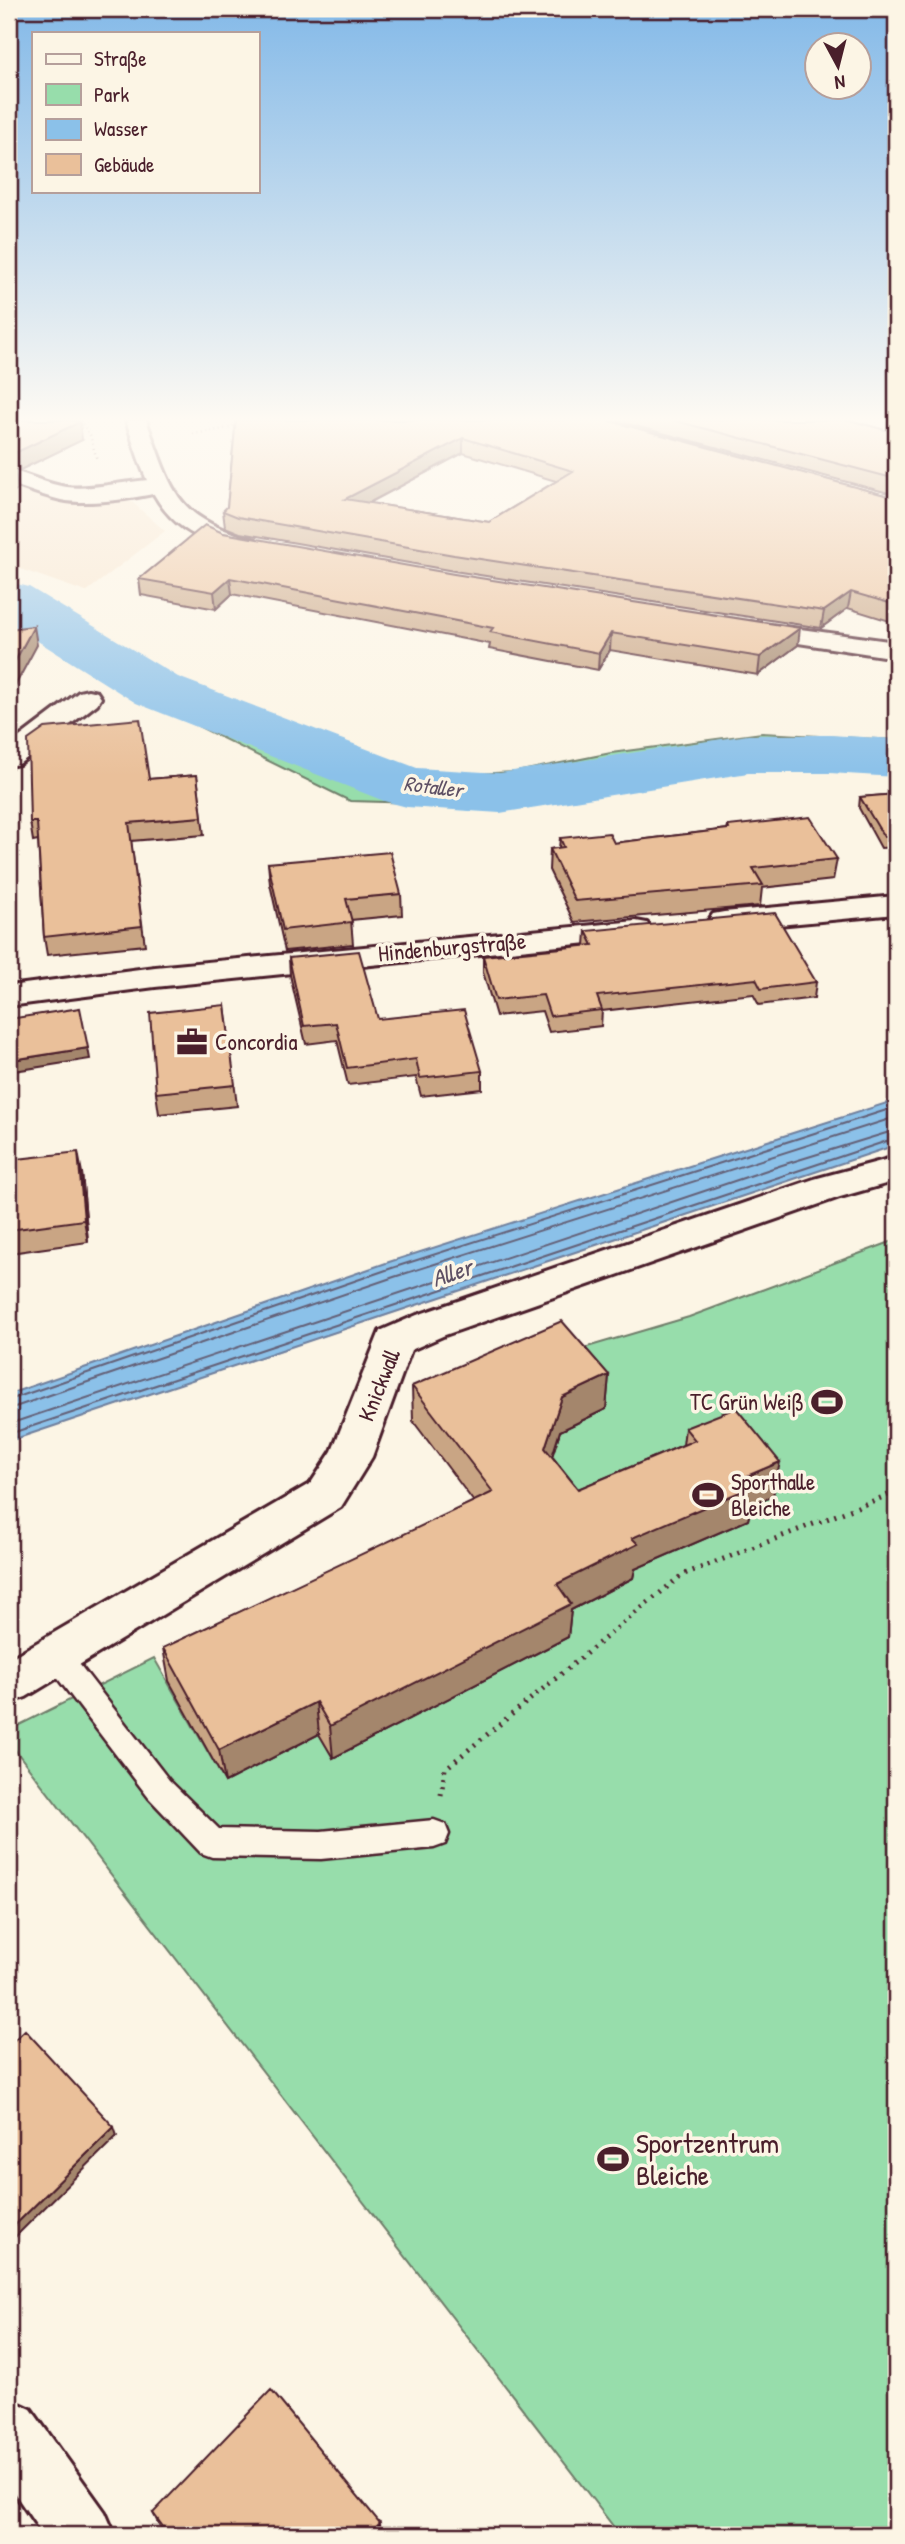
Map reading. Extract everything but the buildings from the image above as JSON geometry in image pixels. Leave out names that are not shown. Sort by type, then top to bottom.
[{"type":"street","points":[[226,539],[270,550]]},
{"type":"street","points":[[729,625],[896,650]]},
{"type":"street","points":[[9,758],[88,698]]},
{"type":"street","name":"Hindenburgstraße","points":[[9,996],[155,977],[896,905]]},
{"type":"street","name":"Knickwall","points":[[9,1683],[326,1495],[351,1457],[394,1341],[431,1325],[814,1193],[896,1169]]},
{"type":"street","points":[[9,2431],[82,2535]]},
{"type":"lane","points":[[56,1655],[159,1789],[212,1843],[321,1845],[434,1834]]},
{"type":"path","points":[[434,1834],[445,1769],[682,1575],[896,1492]]},
{"type":"shaded area","points":[[9,539],[155,539],[86,592],[9,565]]},
{"type":"green space","points":[[9,581],[157,671],[367,761],[430,776],[516,772],[611,753],[762,733],[896,740],[896,771],[753,764],[529,801],[453,804],[350,801],[110,683],[9,619]]},
{"type":"green space","name":"Sportzentrum Bleiche","points":[[896,1240],[896,2535],[620,2535],[9,1742],[9,1730],[154,1658],[225,1782],[319,1734],[333,1757],[544,1482],[560,1431],[606,1409],[560,1355],[689,1317]]},
{"type":"water","name":"Aller","points":[[896,1100],[896,1145],[9,1441],[9,1394],[389,1262]]},
{"type":"waterway","name":"Rotaller","points":[[9,599],[157,690],[407,787],[500,793],[748,754],[830,754],[896,758]]},
{"type":"place","name":"Concordia","points":[[192,1042]]},
{"type":"place","name":"TC Grün Weiß","points":[[827,1402]]},
{"type":"place","name":"Sporthalle Bleiche","points":[[708,1495]]},
{"type":"place","name":"Sportzentrum Bleiche","points":[[613,2159]]}]
